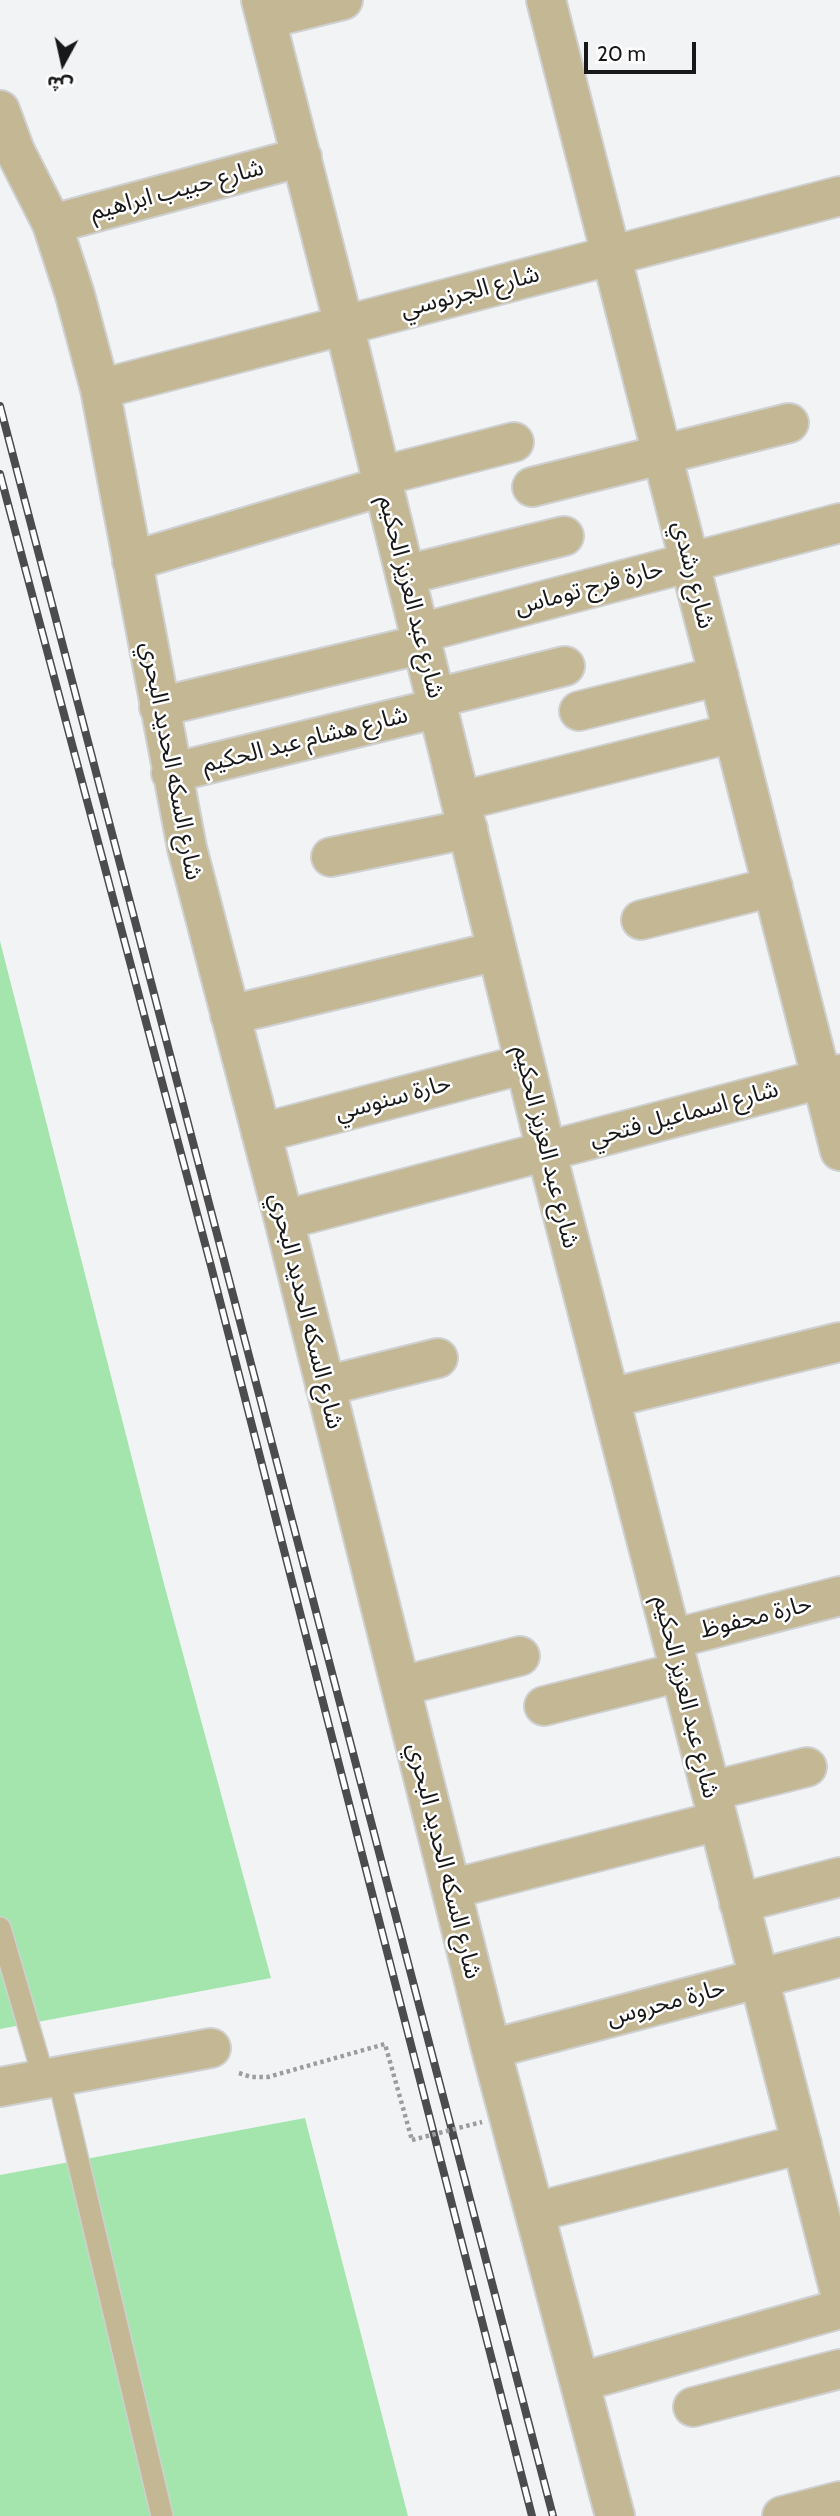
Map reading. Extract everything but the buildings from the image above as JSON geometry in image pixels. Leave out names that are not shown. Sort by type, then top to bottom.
[{"type":"street","points":[[264,10],[343,0]]},
{"type":"street","name":"شارع رشدي","points":[[546,0],[773,887],[831,1076],[840,1151]]},
{"type":"street","name":"شارع عبد العزيز الحكيم","points":[[264,10],[383,481],[546,1150],[739,1903],[802,2144],[826,2181],[840,2293]]},
{"type":"street","name":"شارع السكه الحديد البحري","points":[[0,110],[15,151],[52,224],[75,295],[100,389],[187,848],[284,1220],[491,2049],[615,2516]]},
{"type":"street","name":"شارع حبيب ابراهيم","points":[[52,224],[302,156]]},
{"type":"street","name":"شارع الجرنوسي","points":[[100,389],[840,196]]},
{"type":"street","points":[[532,487],[789,423]]},
{"type":"street","points":[[132,561],[514,442]]},
{"type":"street","name":"حارة فرج توماس","points":[[159,707],[421,638],[689,561],[840,523]]},
{"type":"street","points":[[405,575],[564,536]]},
{"type":"street","name":"شارع هشام عبد الحكيم","points":[[171,773],[437,703],[565,666]]},
{"type":"street","points":[[579,711],[719,676]]},
{"type":"street","points":[[331,857],[733,733]]},
{"type":"street","points":[[641,920],[773,887]]},
{"type":"street","points":[[230,1015],[497,951]]},
{"type":"street","name":"حارة سنوسي","points":[[261,1133],[525,1063]]},
{"type":"street","name":"شارع اسماعيل فتحي","points":[[284,1220],[831,1076]]},
{"type":"street","points":[[610,1398],[840,1342]]},
{"type":"street","points":[[325,1386],[438,1358]]},
{"type":"street","name":"حارة محفوظ","points":[[544,1706],[840,1596]]},
{"type":"street","points":[[401,1686],[520,1657]]},
{"type":"street","points":[[451,1889],[714,1806],[807,1767]]},
{"type":"street","points":[[739,1903],[840,1877]]},
{"type":"street","name":"حارة محروس","points":[[491,2049],[840,1957]]},
{"type":"street","points":[[0,2087],[211,2048]]},
{"type":"street","points":[[534,2212],[802,2144]]},
{"type":"street","points":[[580,2382],[840,2309]]},
{"type":"street","points":[[692,2407],[840,2369]]},
{"type":"street","points":[[782,2516],[840,2501]]},
{"type":"lane","points":[[0,1928],[51,2077],[162,2516]]},
{"type":"path","points":[[211,2048],[222,2062],[235,2071],[251,2077],[268,2077],[385,2044],[412,2140],[482,2122]]},
{"type":"green space","points":[[0,941],[164,1584],[271,1978],[0,2029]]},
{"type":"green space","points":[[305,2118],[408,2516],[0,2516],[0,2175]]},
{"type":"railway","points":[[0,406],[553,2516]]},
{"type":"railway","points":[[0,474],[211,1266],[532,2516]]}]
